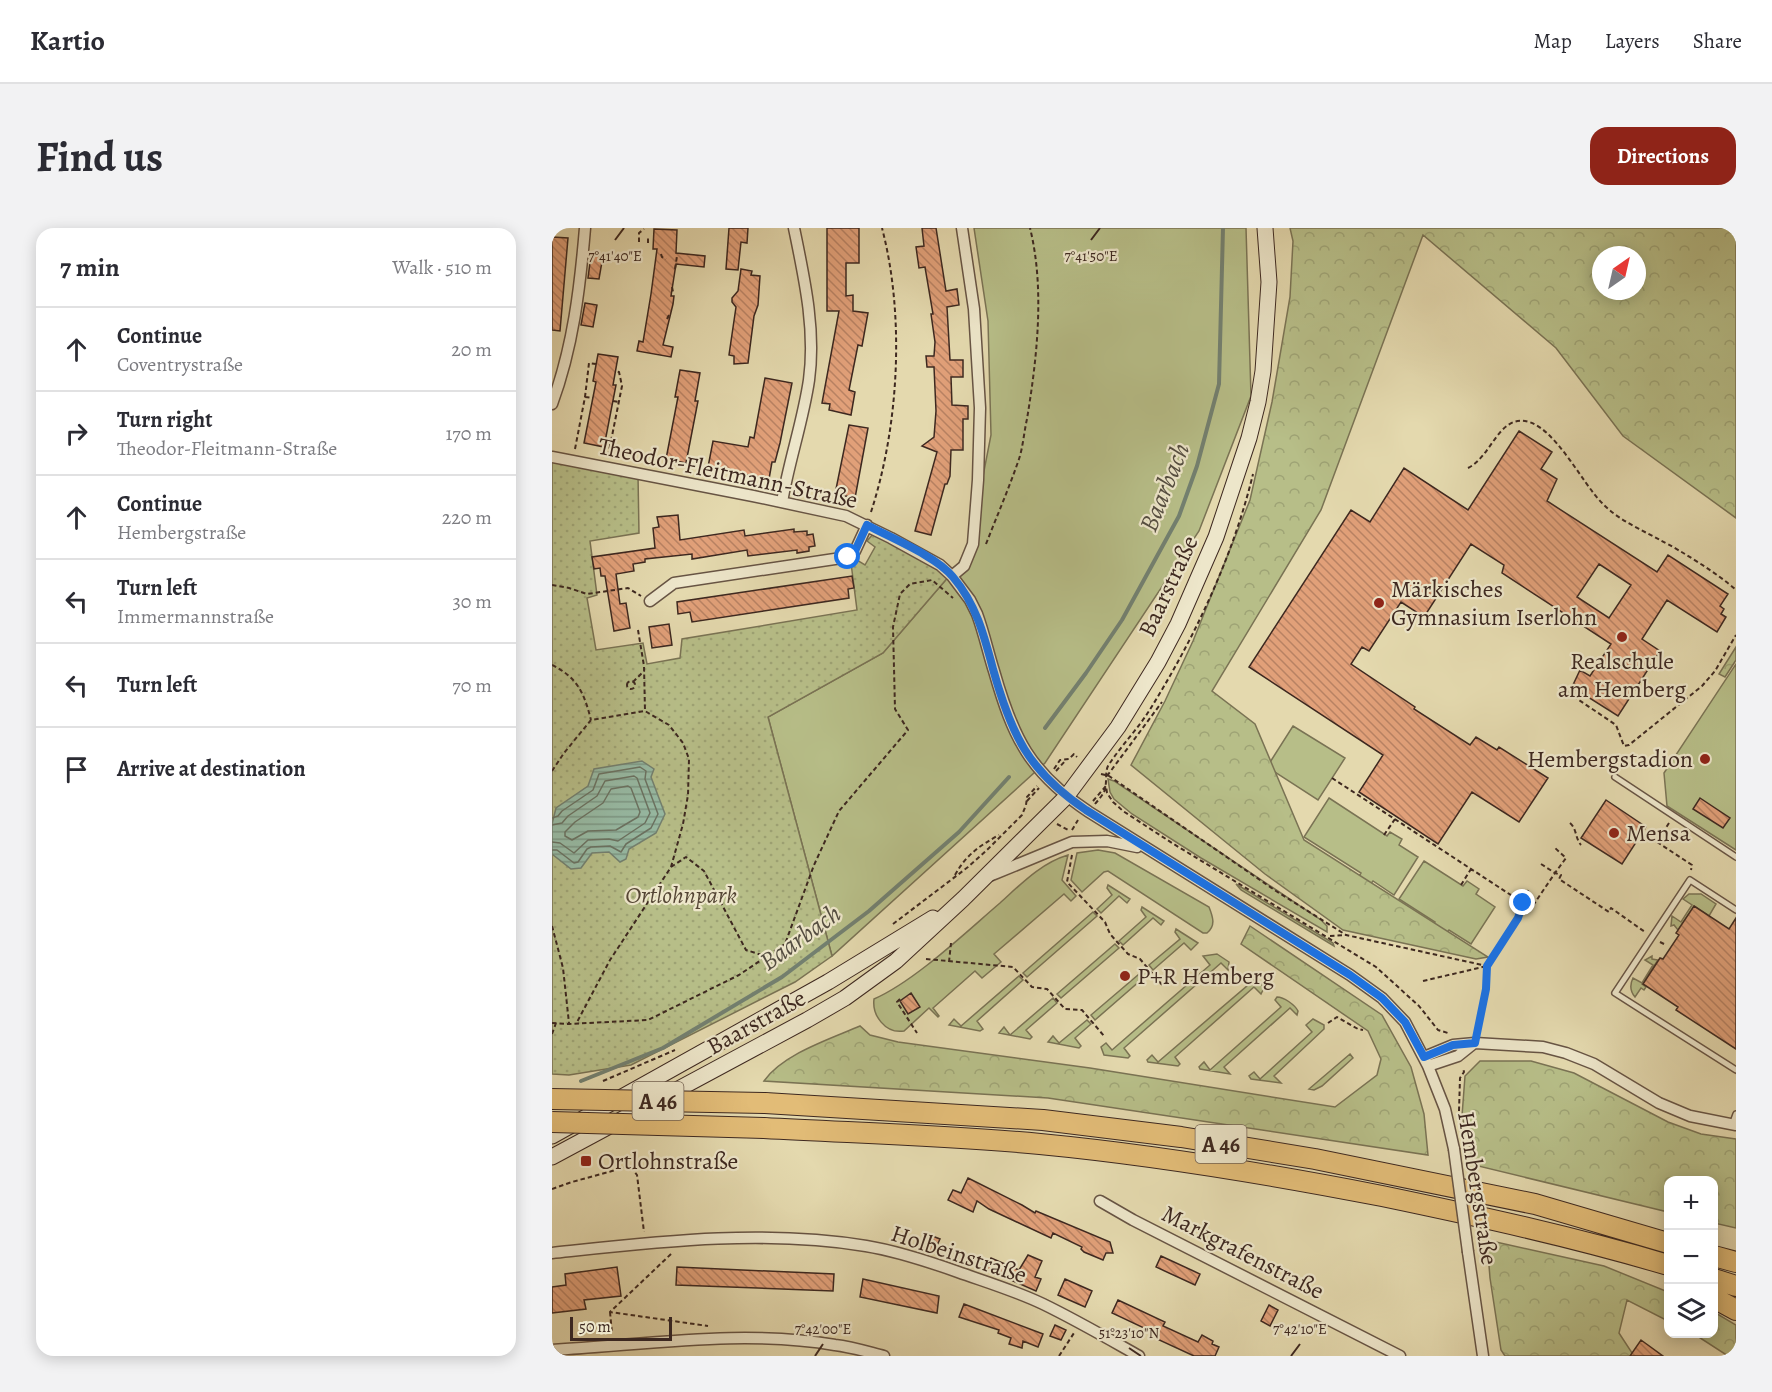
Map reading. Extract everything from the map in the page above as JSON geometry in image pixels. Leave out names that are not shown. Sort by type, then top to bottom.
[{"type":"highway","name":"A 46","points":[[552,1099],[765,1103],[1043,1120],[1181,1137],[1315,1159],[1534,1204],[1664,1242]]},
{"type":"highway","name":"A 46","points":[[552,1122],[764,1128],[1039,1144],[1177,1160],[1313,1182],[1470,1214],[1664,1264]]},
{"type":"highway","points":[[1470,1214],[1664,1276]]},
{"type":"highway","points":[[1718,1257],[1736,1262]]},
{"type":"highway","points":[[1718,1281],[1736,1286]]},
{"type":"highway","points":[[1718,1301],[1736,1310]]},
{"type":"main road","name":"Baarstraße","points":[[552,1157],[845,998],[886,969],[963,899],[1066,797],[1118,727],[1158,662],[1178,624],[1216,537],[1249,438],[1263,371],[1269,282],[1265,228]]},
{"type":"main road","name":"Baarstraße","points":[[552,1136],[828,982],[963,899]]},
{"type":"street","points":[[552,404],[561,380],[573,329],[580,288],[585,228]]},
{"type":"street","points":[[782,502],[798,436],[810,362],[809,318],[804,275],[794,228]]},
{"type":"street","points":[[952,576],[964,566],[973,544],[978,480],[980,408],[975,331],[962,228]]},
{"type":"street","name":"Theodor-Fleitmann-Straße","points":[[552,457],[846,516],[926,556],[952,576],[970,600],[977,614],[1011,726],[1025,753],[1040,772],[1066,797]]},
{"type":"street","points":[[650,601],[674,583],[848,557],[855,551],[867,525]]},
{"type":"street","name":"Hembergstraße","points":[[1066,797],[1350,975],[1382,998],[1405,1022],[1426,1062],[1449,1122],[1483,1356]]},
{"type":"street","name":"Hembergstraße","points":[[983,879],[1072,842],[1107,841],[1146,849]]},
{"type":"street","points":[[1426,1062],[1458,1056],[1475,1043],[1543,1047],[1594,1064],[1659,1103],[1690,1116],[1734,1125]]},
{"type":"street","name":"Markgrafenstraße","points":[[1100,1201],[1400,1356]]},
{"type":"street","name":"Holbeinstraße","points":[[552,1253],[681,1240],[774,1238],[819,1240],[878,1248],[913,1256],[1040,1303],[1139,1356]]},
{"type":"street","points":[[552,1350],[687,1339],[730,1338],[835,1344],[884,1356]]},
{"type":"lane","points":[[1615,777],[1736,857]]},
{"type":"lane","points":[[1736,910],[1690,880],[1615,993],[1736,1070]]},
{"type":"lane","points":[[1734,1125],[1736,1114]]},
{"type":"path","points":[[867,525],[875,499],[891,420],[896,357],[893,286],[889,254],[882,228]]},
{"type":"path","points":[[985,546],[1020,457],[1029,403],[1037,309],[1036,266],[1030,228]]},
{"type":"path","points":[[639,242],[639,232],[644,229]]},
{"type":"path","points":[[648,238],[648,243]]},
{"type":"path","points":[[661,254],[666,259]]},
{"type":"path","points":[[675,269],[678,256]]},
{"type":"path","points":[[672,287],[673,292]]},
{"type":"path","points":[[574,461],[589,363],[596,364]]},
{"type":"path","points":[[606,468],[622,386],[619,372],[615,371]]},
{"type":"path","points":[[585,397],[593,398]]},
{"type":"path","points":[[613,401],[619,402]]},
{"type":"path","points":[[1468,468],[1478,464],[1504,427],[1515,421],[1526,421],[1539,427],[1556,442],[1601,502],[1620,519],[1665,543],[1736,590]]},
{"type":"path","points":[[580,425],[588,426]]},
{"type":"path","points":[[607,432],[613,433]]},
{"type":"path","points":[[552,1034],[554,1023],[648,1020],[739,975],[785,944],[814,865],[839,811],[908,730],[895,709],[893,627],[900,594],[910,584],[932,580],[957,602],[977,614]]},
{"type":"path","points":[[552,585],[587,594],[628,588],[650,601]]},
{"type":"path","points":[[638,630],[644,671],[645,711]]},
{"type":"path","points":[[1567,692],[1616,725],[1624,746],[1629,745],[1702,686],[1715,671],[1736,635]]},
{"type":"path","points":[[552,664],[567,672],[584,693],[591,720]]},
{"type":"path","points":[[633,682],[644,671]]},
{"type":"path","points":[[1162,702],[1105,776],[1106,786],[1113,802],[1172,843],[1376,967],[1419,1006],[1438,1030],[1448,1033],[1458,1032]]},
{"type":"path","points":[[552,771],[591,720],[645,711],[669,725],[683,743],[689,759],[688,795],[671,867],[610,960],[576,1024]]},
{"type":"path","points":[[1063,765],[1074,754],[1079,758]]},
{"type":"path","points":[[1058,764],[1060,760],[1066,760]]},
{"type":"path","points":[[1105,776],[1276,891],[1346,935]]},
{"type":"path","points":[[1332,778],[1532,907],[1566,858],[1554,847]]},
{"type":"path","points":[[1104,792],[1106,786]]},
{"type":"path","points":[[888,928],[986,851],[1017,821],[1028,802],[1029,794]]},
{"type":"path","points":[[1673,816],[1657,842],[1692,865],[1690,880]]},
{"type":"path","points":[[1384,835],[1395,819]]},
{"type":"path","points":[[1570,823],[1574,826],[1576,839],[1581,845]]},
{"type":"path","points":[[1059,825],[1071,831],[1071,836]]},
{"type":"path","points":[[954,877],[963,861],[978,846],[1001,834]]},
{"type":"path","points":[[1072,852],[1067,882],[1105,922],[1110,934],[1128,954],[1140,959],[1163,986]]},
{"type":"path","points":[[671,867],[686,857],[704,871],[746,950],[766,957]]},
{"type":"path","points":[[1541,864],[1561,875],[1559,879],[1609,912],[1611,908],[1666,945]]},
{"type":"path","points":[[1461,885],[1471,869]]},
{"type":"path","points":[[1475,1043],[1486,989],[1487,966],[1518,918],[1528,890]]},
{"type":"path","points":[[552,926],[563,968],[570,1024]]},
{"type":"path","points":[[1328,936],[1346,935],[1487,966]]},
{"type":"path","points":[[949,962],[951,943]]},
{"type":"path","points":[[926,959],[1013,968],[1032,987],[1047,989],[1065,1009],[1082,1010],[1104,1036]]},
{"type":"path","points":[[1423,981],[1487,966]]},
{"type":"path","points":[[900,999],[897,1002],[916,1032]]},
{"type":"path","points":[[1328,1023],[1337,1017],[1363,1030]]},
{"type":"path","points":[[603,1081],[681,1047]]},
{"type":"path","points":[[1449,1122],[1459,1110],[1460,1078],[1464,1072]]},
{"type":"path","points":[[552,1189],[630,1167],[637,1175],[645,1243]]},
{"type":"path","points":[[610,1312],[666,1260],[681,1240]]},
{"type":"path","points":[[610,1312],[708,1326],[730,1338]]},
{"type":"path","points":[[610,1312],[613,1346]]},
{"type":"path","points":[[1059,1356],[1080,1323]]},
{"type":"green space","points":[[974,228],[1246,228],[1251,396],[1199,531],[1045,763],[832,956],[768,717],[883,653],[952,575],[970,543],[991,435],[988,321]]},
{"type":"green space","points":[[1290,228],[1736,228],[1736,518],[1623,436],[1556,348],[1423,235],[1321,510],[1212,691],[1255,724],[1304,840],[1488,957],[1476,959],[1343,930],[1265,874],[1131,765],[1193,641],[1250,500],[1272,402],[1290,297],[1293,241]]},
{"type":"green space","name":"Ortlohnpark","points":[[552,459],[638,475],[639,533],[590,541],[597,595],[587,598],[596,650],[643,643],[647,664],[680,658],[682,639],[857,610],[851,563],[857,560],[865,565],[875,547],[867,541],[874,533],[950,575],[883,653],[768,717],[832,956],[795,982],[631,1065],[569,1075],[552,1074]]},
{"type":"green space","points":[[1736,647],[1736,660],[1725,677],[1719,674]]},
{"type":"green space","name":"Hembergstadion","points":[[1736,664],[1736,850],[1667,806],[1664,773]]},
{"type":"green space","points":[[1293,726],[1345,758],[1318,800],[1267,767]]},
{"type":"green space","points":[[1108,779],[1321,920],[1327,926],[1327,932],[1201,858],[1132,814],[1114,799],[1110,792]]},
{"type":"green space","points":[[1329,798],[1387,836],[1390,832],[1402,839],[1399,845],[1418,857],[1394,895],[1373,881],[1369,886],[1358,878],[1361,873],[1304,837]]},
{"type":"green space","points":[[1098,850],[1115,853],[1209,907],[1213,921],[1210,930],[1203,933],[1108,871],[1082,892],[1071,880],[1077,853]]},
{"type":"green space","points":[[1068,855],[1062,880],[1076,896],[1071,901],[1064,894],[994,954],[1001,962],[982,978],[975,971],[933,1008],[938,1017],[929,1008],[904,1031],[891,1030],[881,1022],[875,1011],[874,999],[923,968],[1032,875],[1049,863]]},
{"type":"green space","points":[[1424,861],[1463,886],[1467,881],[1479,889],[1476,894],[1495,907],[1471,944],[1449,930],[1445,935],[1432,927],[1435,922],[1399,899]]},
{"type":"green space","points":[[1236,884],[1333,943],[1334,946],[1241,890]]},
{"type":"green space","points":[[1108,885],[1130,899],[1127,903],[1119,896],[1101,913],[1097,909],[1112,895],[1107,888]]},
{"type":"green space","points":[[1689,894],[1701,894],[1716,904],[1709,916],[1694,906],[1678,930],[1674,925],[1671,926],[1672,916],[1681,922],[1692,905],[1683,899]]},
{"type":"green space","points":[[1142,907],[1164,921],[1161,925],[1153,918],[1123,945],[1119,941],[1146,917],[1141,910]]},
{"type":"green space","points":[[1093,912],[1097,916],[1027,977],[1023,973]]},
{"type":"green space","points":[[1250,926],[1382,1015],[1411,1067],[1424,1114],[1428,1155],[1048,1098],[764,1081],[772,1071],[795,1055],[860,1026],[870,1035],[898,1042],[1090,1068],[1335,1107],[1377,1075],[1381,1059],[1368,1031],[1241,944]]},
{"type":"green space","points":[[1176,929],[1198,943],[1191,950],[1184,943],[1153,970],[1149,965],[1180,939],[1175,932]]},
{"type":"green space","points":[[1115,944],[1119,948],[1061,998],[1057,994]]},
{"type":"green space","points":[[1217,954],[1229,962],[1228,970],[1221,963],[1124,1048],[1130,1056],[1128,1058],[1104,1055],[1101,1047],[1106,1043],[1112,1050],[1210,965],[1203,956]]},
{"type":"green space","points":[[1652,956],[1652,959],[1658,960],[1642,984],[1646,987],[1644,990],[1641,988],[1635,997],[1631,990],[1632,980],[1633,978],[1642,983],[1653,965],[1645,960]]},
{"type":"green space","points":[[1145,969],[1149,973],[1095,1020],[1091,1015]]},
{"type":"green space","points":[[1244,974],[1262,984],[1261,994],[1254,987],[1175,1057],[1180,1064],[1178,1066],[1148,1062],[1147,1060],[1152,1055],[1158,1062],[1248,985],[1242,976]]},
{"type":"green space","points":[[1019,976],[1023,980],[977,1021],[983,1029],[980,1031],[949,1025],[954,1019],[961,1026]]},
{"type":"green space","points":[[1277,997],[1292,1004],[1298,1011],[1297,1015],[1290,1008],[1224,1067],[1230,1074],[1200,1069],[1199,1067],[1204,1062],[1210,1070],[1281,1007],[1275,1000]]},
{"type":"green space","points":[[1053,998],[1057,1003],[1026,1030],[1032,1037],[1030,1039],[999,1033],[1004,1027],[1010,1035]]},
{"type":"green space","points":[[1313,1019],[1324,1025],[1324,1029],[1274,1076],[1281,1083],[1251,1079],[1249,1076],[1254,1072],[1260,1079],[1312,1032],[1306,1025]]},
{"type":"green space","points":[[1087,1020],[1091,1024],[1075,1038],[1081,1046],[1079,1048],[1048,1042],[1053,1036],[1059,1043]]},
{"type":"green space","points":[[1350,1054],[1353,1058],[1322,1086],[1314,1090],[1309,1089]]},
{"type":"green space","points":[[1480,1061],[1531,1061],[1574,1073],[1668,1122],[1701,1134],[1736,1139],[1736,1228],[1718,1224],[1718,1176],[1664,1176],[1664,1211],[1474,1165],[1462,1116],[1465,1076]]},
{"type":"green space","points":[[1487,1240],[1604,1266],[1664,1290],[1664,1319],[1627,1300],[1619,1333],[1634,1356],[1505,1356],[1501,1350],[1490,1278]]},
{"type":"green space","points":[[1718,1314],[1736,1325],[1736,1356],[1728,1356],[1700,1338],[1718,1338]]},
{"type":"water","points":[[642,761],[654,769],[651,777],[665,814],[656,833],[629,849],[626,859],[620,862],[609,852],[592,853],[581,868],[571,869],[552,854],[552,824],[556,808],[588,786],[594,769]]},
{"type":"building","points":[[729,228],[748,228],[747,243],[741,242],[738,270],[726,269]]},
{"type":"building","points":[[827,228],[859,228],[859,263],[846,263],[846,296],[853,295],[853,311],[868,313],[862,346],[858,345],[849,390],[855,392],[851,415],[829,410],[830,404],[822,403],[839,311],[827,311]]},
{"type":"building","points":[[922,228],[936,228],[946,291],[957,289],[959,305],[947,307],[950,360],[963,360],[963,377],[951,377],[952,405],[968,406],[968,419],[963,419],[963,450],[951,450],[950,476],[945,484],[931,535],[915,531],[937,452],[922,446],[934,437],[936,411],[934,367],[927,367],[926,356],[934,356],[935,342],[931,314],[933,314],[925,267],[919,268],[916,247],[924,246]]},
{"type":"building","points":[[654,229],[677,230],[676,253],[705,256],[704,267],[676,264],[671,296],[674,296],[673,304],[663,345],[673,347],[671,357],[637,351],[639,341],[643,342],[651,294],[657,249],[653,249]]},
{"type":"building","points":[[552,237],[568,238],[560,331],[552,330]]},
{"type":"building","points":[[591,255],[603,256],[599,279],[588,278]]},
{"type":"building","points":[[741,269],[752,271],[751,275],[760,276],[758,305],[754,316],[748,363],[734,364],[734,356],[729,355],[736,307],[732,298],[738,291]]},
{"type":"building","points":[[585,303],[597,305],[593,327],[581,325]]},
{"type":"building","points":[[598,354],[618,357],[613,385],[616,385],[604,447],[584,443],[596,382],[593,381]]},
{"type":"building","points":[[680,370],[700,373],[695,401],[698,401],[686,463],[666,459],[678,397],[675,397]]},
{"type":"building","points":[[765,378],[792,383],[780,443],[775,462],[772,462],[769,479],[708,467],[713,441],[748,447],[750,437],[754,438]]},
{"type":"building","points":[[849,425],[868,428],[855,498],[835,494]]},
{"type":"building","points":[[1519,431],[1552,452],[1541,469],[1557,479],[1547,501],[1657,572],[1668,555],[1728,594],[1720,606],[1724,609],[1721,614],[1726,617],[1717,632],[1667,600],[1642,639],[1660,651],[1618,716],[1572,687],[1580,670],[1590,676],[1611,644],[1502,573],[1504,565],[1471,544],[1424,617],[1401,602],[1369,651],[1362,647],[1351,664],[1470,745],[1476,737],[1497,750],[1499,747],[1548,778],[1519,822],[1472,792],[1438,844],[1359,792],[1383,755],[1249,667],[1351,510],[1370,522],[1404,468],[1468,510]],"holes":[[[1599,564],[1631,585],[1609,618],[1577,597]]]},
{"type":"building","points":[[678,515],[680,540],[744,530],[745,536],[794,529],[794,532],[807,531],[807,535],[813,534],[815,546],[809,547],[809,551],[797,553],[797,550],[748,556],[747,550],[692,559],[692,554],[645,559],[645,562],[633,564],[634,571],[616,574],[620,604],[626,603],[630,628],[614,631],[605,576],[601,576],[600,568],[594,569],[592,557],[655,548],[653,528],[659,527],[657,517]]},
{"type":"building","points":[[852,576],[854,588],[848,589],[849,598],[692,622],[690,612],[678,614],[677,602]]},
{"type":"building","points":[[669,624],[672,645],[652,648],[649,627]]},
{"type":"building","points":[[1700,798],[1730,818],[1723,828],[1693,809]]},
{"type":"building","name":"Mensa","points":[[1606,800],[1646,827],[1622,864],[1581,838]]},
{"type":"building","points":[[1694,906],[1729,929],[1736,918],[1736,1049],[1676,1010],[1678,1007],[1643,984],[1679,935],[1676,933]]},
{"type":"building","points":[[911,993],[920,1007],[908,1014],[900,1001]]},
{"type":"building","points":[[968,1178],[1035,1213],[1036,1211],[1110,1242],[1113,1253],[1106,1253],[1103,1260],[1084,1252],[1082,1247],[1053,1233],[1051,1238],[977,1201],[973,1212],[948,1200],[953,1190],[961,1193]]},
{"type":"building","points":[[927,1234],[940,1239],[934,1252],[921,1247]]},
{"type":"building","points":[[1028,1255],[1042,1261],[1035,1277],[1041,1279],[1036,1291],[986,1269],[991,1258],[1019,1270]]},
{"type":"building","points":[[1161,1256],[1200,1274],[1195,1285],[1156,1267]]},
{"type":"building","points":[[617,1267],[621,1296],[584,1300],[586,1309],[552,1313],[552,1287],[566,1285],[565,1274]]},
{"type":"building","points":[[677,1267],[834,1274],[833,1291],[676,1285]]},
{"type":"building","points":[[863,1279],[939,1296],[937,1313],[860,1297]]},
{"type":"building","points":[[1065,1279],[1092,1291],[1085,1307],[1058,1295]]},
{"type":"building","points":[[1118,1300],[1165,1322],[1163,1326],[1198,1342],[1202,1335],[1213,1341],[1212,1344],[1219,1347],[1215,1356],[1194,1356],[1157,1339],[1159,1335],[1112,1313]]},
{"type":"building","points":[[964,1304],[1043,1334],[1038,1347],[1023,1341],[1022,1348],[1009,1344],[1011,1338],[998,1333],[999,1330],[959,1317]]},
{"type":"building","points":[[1269,1305],[1278,1310],[1270,1326],[1261,1321]]},
{"type":"building","points":[[1055,1325],[1066,1330],[1061,1340],[1050,1336]]},
{"type":"building","points":[[1641,1340],[1663,1356],[1630,1356]]},
{"type":"waterway","name":"Baarbach","points":[[1045,728],[1122,620],[1179,516],[1197,466],[1219,384],[1223,228]]},
{"type":"waterway","name":"Baarbach","points":[[581,1081],[663,1048],[782,977],[869,911],[959,832],[1009,777]]},
{"type":"place","name":"Märkisches Gymnasium Iserlohn","points":[[1379,603]]},
{"type":"place","name":"Realschule am Hemberg","points":[[1622,637]]},
{"type":"place","name":"Hembergstadion","points":[[1705,759]]},
{"type":"place","name":"Mensa","points":[[1614,833]]},
{"type":"place","name":"P+R Hemberg","points":[[1125,976]]},
{"type":"place","name":"Ortlohnstraße","points":[[586,1161]]},
{"type":"route","points":[[848,557],[855,551],[867,525],[940,565],[952,576],[970,600],[977,614],[1011,726],[1025,753],[1045,778],[1066,797],[1350,975],[1382,998],[1405,1022],[1424,1057],[1453,1045],[1475,1043],[1486,989],[1487,966],[1518,918],[1523,903]]}]
